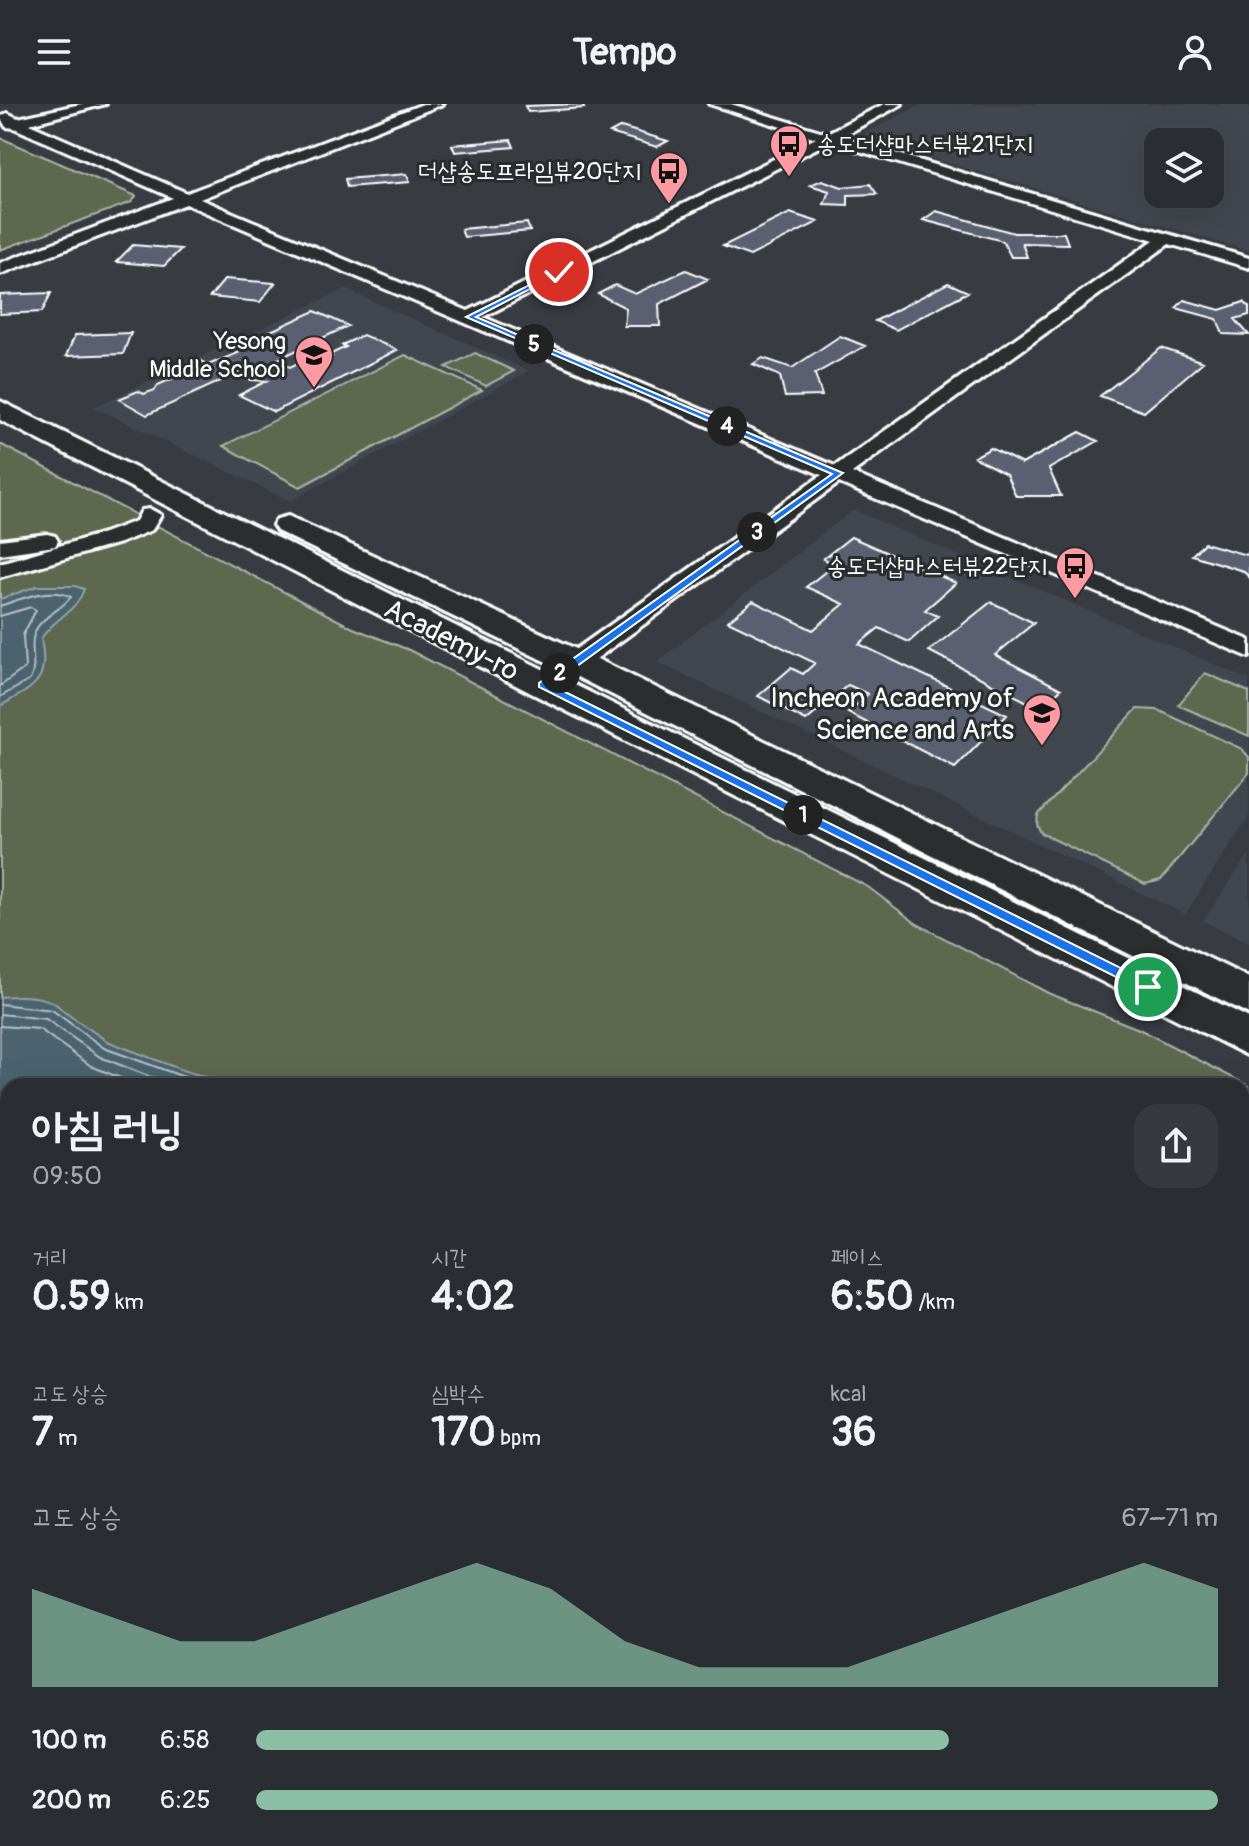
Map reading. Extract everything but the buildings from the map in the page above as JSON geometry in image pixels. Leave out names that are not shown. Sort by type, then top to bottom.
[{"type":"main road","name":"Academy-ro","points":[[0,382],[575,662],[1249,997]]},
{"type":"main road","name":"Academy-ro","points":[[0,409],[1249,1038]]},
{"type":"street","points":[[6,122],[66,104]]},
{"type":"street","points":[[6,122],[99,104]]},
{"type":"street","points":[[0,269],[436,104]]},
{"type":"street","points":[[716,104],[1249,263]]},
{"type":"street","points":[[470,317],[895,104]]},
{"type":"street","points":[[6,122],[1249,649]]},
{"type":"street","points":[[543,685],[1167,238]]},
{"type":"street","points":[[0,547],[66,538],[130,516],[150,515],[144,525],[112,538],[0,570]]},
{"type":"shaded area","points":[[923,104],[1249,104],[1249,251],[867,139],[865,133]]},
{"type":"shaded area","name":"Yesong Middle School","points":[[345,289],[529,371],[290,501],[94,407]]},
{"type":"shaded area","name":"Incheon Academy of Science and Arts","points":[[853,510],[1249,679],[1249,816],[1185,914],[657,662]]},
{"type":"shaded area","points":[[1249,854],[1249,943],[1203,921]]},
{"type":"green space","points":[[0,138],[136,196],[132,202],[0,250]]},
{"type":"green space","points":[[475,353],[514,371],[486,386],[446,367]]},
{"type":"green space","points":[[405,355],[482,390],[300,487],[223,446]]},
{"type":"green space","points":[[0,444],[353,628],[409,650],[868,887],[917,924],[1048,993],[1139,1029],[1234,1078],[0,1078]]},
{"type":"green space","points":[[1205,673],[1249,692],[1249,736],[1178,705]]},
{"type":"green space","points":[[1137,709],[1158,710],[1242,749],[1249,757],[1249,773],[1161,880],[1145,884],[1041,833],[1037,824],[1038,815]]},
{"type":"water","points":[[37,586],[75,586],[84,589],[76,604],[41,639],[43,665],[37,682],[0,706],[0,599]]},
{"type":"water","points":[[25,996],[51,1001],[107,1041],[210,1078],[0,1078],[0,997]]},
{"type":"place","name":"송도더샵마스터뷰21단지","points":[[789,178]]},
{"type":"place","name":"더샵송도프라임뷰20단지","points":[[669,205]]},
{"type":"place","name":"Yesong Middle School","points":[[314,389]]},
{"type":"place","name":"송도더샵마스터뷰22단지","points":[[1075,600]]},
{"type":"place","name":"Incheon Academy of Science and Arts","points":[[1042,747]]},
{"type":"route","points":[[559,272],[470,317],[839,473],[543,685],[1148,987]]}]
